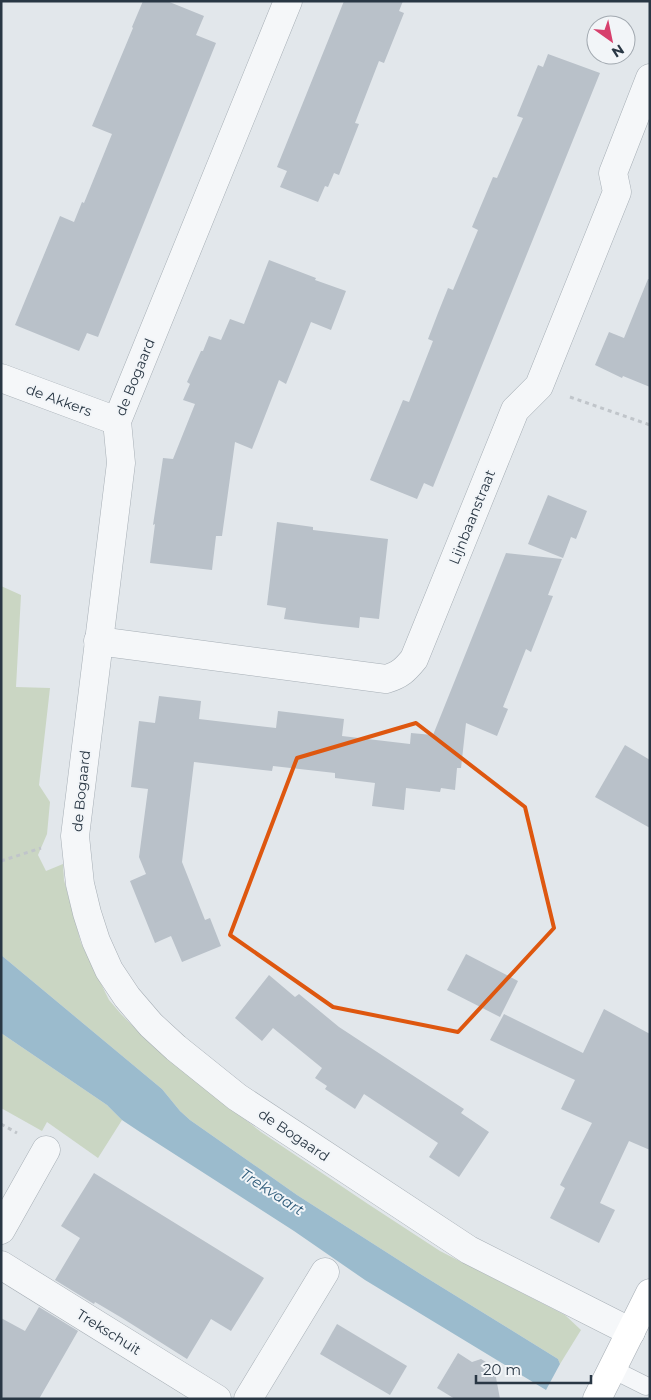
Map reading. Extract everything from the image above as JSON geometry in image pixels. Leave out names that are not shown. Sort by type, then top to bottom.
[{"type":"street","name":"de Bogaard","points":[[288,1],[117,421],[120,463],[75,836],[80,884],[87,914],[109,970],[151,1025],[176,1048],[238,1097],[469,1250],[631,1332]]},
{"type":"street","name":"Lijnbaanstraat","points":[[98,641],[386,679],[396,676],[407,668],[414,659],[515,410],[540,386],[617,192],[613,173],[650,78]]},
{"type":"street","name":"de Akkers","points":[[1,378],[117,421]]},
{"type":"street","points":[[1,1230],[46,1150]]},
{"type":"street","name":"Trekschuit","points":[[1,1265],[217,1399]]},
{"type":"street","points":[[248,1399],[324,1272]]},
{"type":"street","points":[[597,1399],[650,1294]]},
{"type":"lane","points":[[612,1369],[646,1386]]},
{"type":"path","points":[[540,386],[650,425]]},
{"type":"path","points":[[1,861],[75,836]]},
{"type":"highlighted area","points":[[416,723],[525,807],[554,928],[458,1032],[333,1007],[230,935],[297,758]]},
{"type":"green space","points":[[1,586],[21,595],[16,687],[50,688],[39,785],[50,802],[47,834],[38,855],[46,871],[63,864],[64,880],[81,943],[109,1000],[138,1031],[261,1132],[440,1251],[565,1315],[581,1330],[560,1364],[558,1359],[297,1195],[190,1120],[162,1089],[1,955]]},
{"type":"green space","points":[[1,1033],[107,1105],[122,1120],[98,1158],[47,1122],[42,1131],[1,1108]]},
{"type":"water","name":"Trekvaart","points":[[1,955],[162,1089],[190,1120],[297,1195],[558,1359],[560,1364],[546,1390],[365,1280],[294,1231],[122,1120],[107,1105],[1,1033]]},
{"type":"building","points":[[143,1],[167,1],[204,16],[196,35],[216,43],[98,337],[87,333],[79,351],[15,325],[60,216],[74,222],[82,202],[84,203],[112,134],[92,126]]},
{"type":"building","points":[[344,1],[403,1],[399,11],[404,13],[384,63],[379,61],[355,123],[359,124],[339,175],[334,173],[328,187],[325,186],[318,202],[280,187],[287,171],[277,167]]},
{"type":"building","points":[[548,54],[600,73],[433,487],[424,483],[417,499],[370,480],[403,400],[409,402],[433,341],[428,339],[448,288],[453,290],[478,230],[472,227],[493,177],[497,178],[523,118],[517,116],[538,65],[543,67]]},
{"type":"building","points":[[269,260],[346,291],[331,330],[311,322],[286,384],[279,380],[252,449],[235,442],[222,536],[216,536],[212,570],[150,563],[155,524],[153,525],[163,458],[173,459],[195,404],[183,400],[190,384],[187,382],[209,336],[221,340],[230,319],[244,324]]},
{"type":"building","points":[[648,279],[650,279],[650,387],[623,376],[622,378],[595,365],[609,332],[624,338]]},
{"type":"building","points":[[548,495],[587,511],[576,539],[571,537],[563,558],[528,544]]},
{"type":"building","points":[[277,522],[313,527],[313,530],[388,539],[379,619],[360,617],[359,628],[322,624],[284,619],[286,608],[267,605]]},
{"type":"building","points":[[506,553],[562,559],[548,595],[553,596],[531,652],[526,649],[503,707],[508,709],[497,736],[466,723],[461,768],[457,768],[455,790],[441,788],[440,792],[406,788],[404,810],[372,806],[375,783],[335,778],[335,773],[273,766],[272,771],[194,762],[182,862],[205,920],[210,918],[221,946],[182,962],[171,936],[155,943],[130,881],[146,874],[139,857],[148,789],[131,787],[139,721],[155,723],[159,696],[201,701],[199,719],[276,728],[278,711],[344,719],[342,736],[410,744],[411,733],[433,735]]},
{"type":"building","points":[[625,745],[650,760],[650,828],[595,797]]},
{"type":"building","points":[[466,954],[518,981],[500,1017],[447,990]]},
{"type":"building","points":[[269,975],[295,997],[299,994],[339,1027],[464,1109],[461,1113],[489,1132],[459,1177],[429,1157],[438,1143],[364,1094],[355,1109],[325,1089],[327,1086],[315,1078],[322,1068],[273,1028],[262,1041],[235,1018]]},
{"type":"building","points":[[604,1009],[650,1034],[650,1150],[629,1141],[600,1203],[615,1210],[599,1243],[550,1218],[565,1188],[560,1185],[592,1123],[561,1109],[575,1080],[490,1040],[504,1014],[583,1053]]},
{"type":"building","points":[[94,1173],[264,1278],[231,1331],[211,1319],[187,1359],[122,1318],[95,1302],[94,1304],[55,1280],[80,1238],[61,1226]]},
{"type":"building","points":[[39,1307],[78,1331],[39,1399],[1,1399],[1,1318],[25,1331]]},
{"type":"building","points":[[337,1324],[407,1366],[390,1395],[320,1354]]},
{"type":"building","points":[[458,1353],[472,1362],[481,1359],[494,1367],[500,1399],[455,1399],[437,1388]]}]
